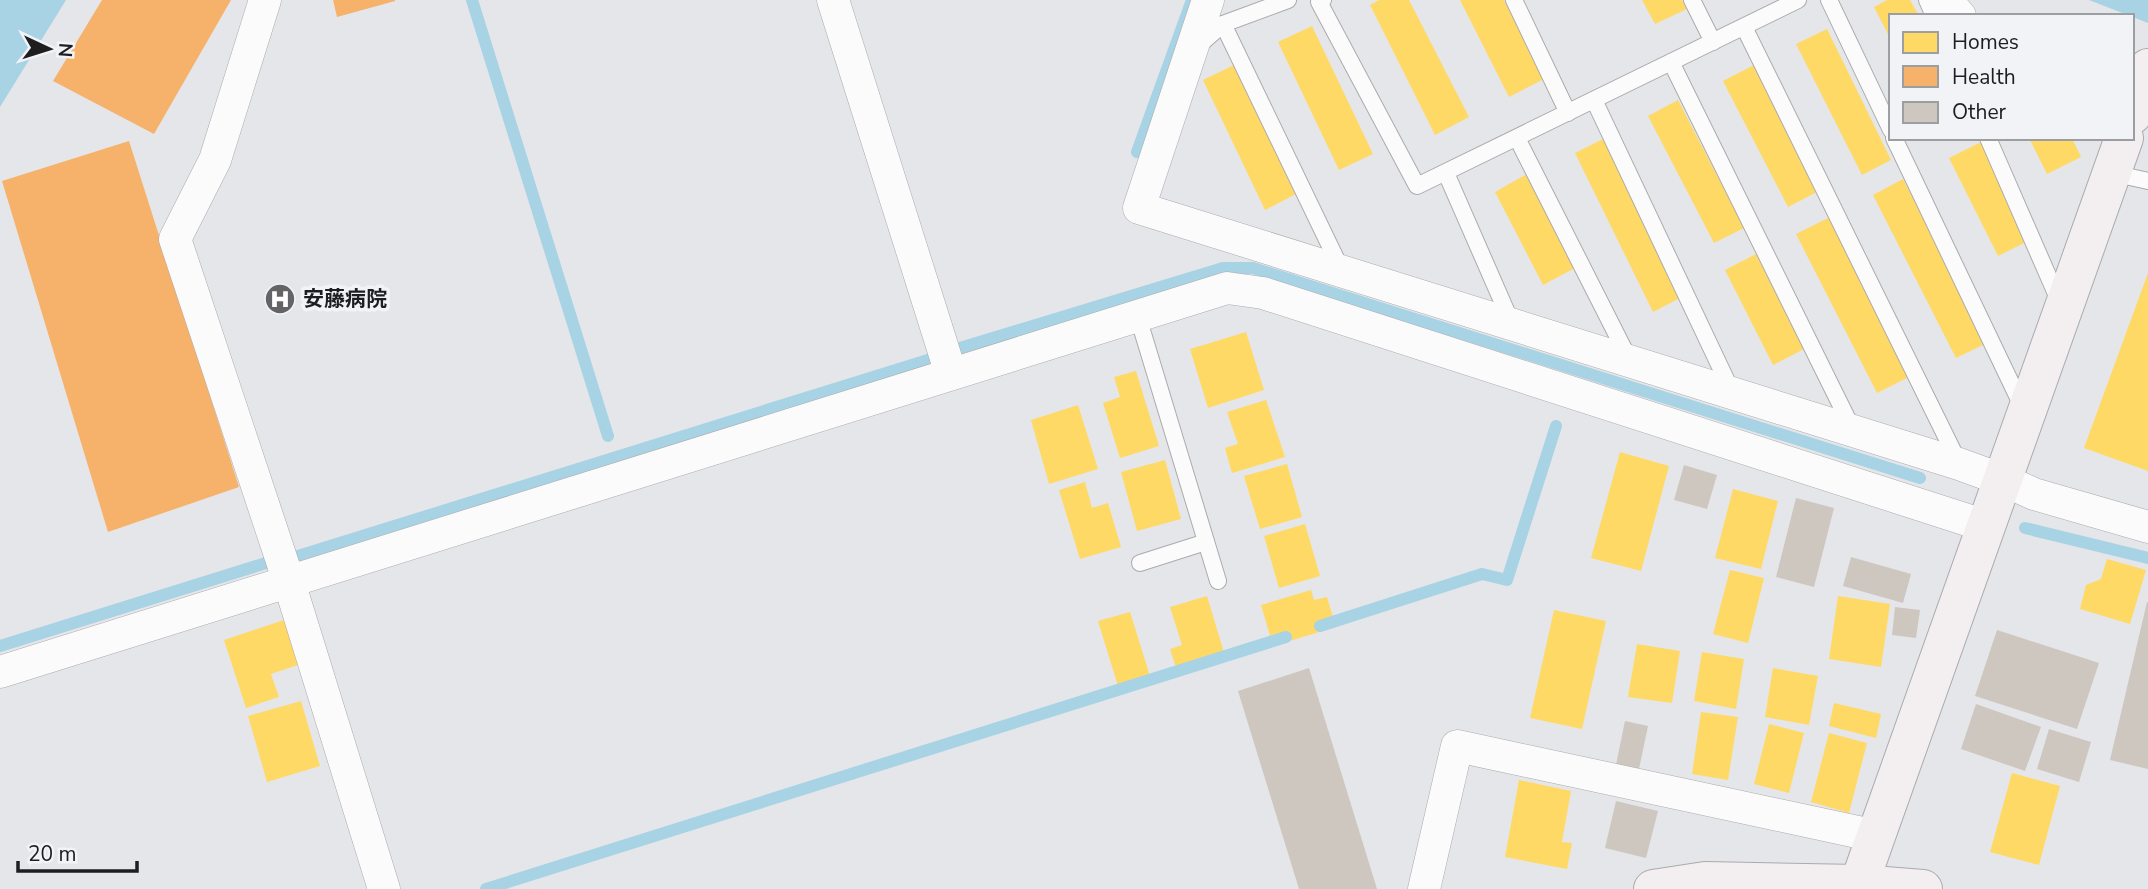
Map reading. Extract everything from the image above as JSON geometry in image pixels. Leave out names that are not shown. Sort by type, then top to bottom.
[{"type":"street","points":[[265,0],[215,160],[175,239],[289,582],[384,889]]},
{"type":"street","points":[[833,0],[951,374]]},
{"type":"street","points":[[1946,0],[1958,14]]},
{"type":"street","points":[[1216,12],[1191,52],[1139,208],[1853,430],[1959,464],[2034,494],[2148,527]]},
{"type":"street","points":[[2134,124],[2148,68]]},
{"type":"street","points":[[1836,885],[1876,836],[2063,310],[2129,140]]},
{"type":"street","points":[[0,672],[1227,288],[1263,293],[1986,526]]},
{"type":"street","points":[[1424,889],[1457,746],[1876,836]]},
{"type":"street","points":[[1653,889],[1705,881],[1923,889]]},
{"type":"lane","points":[[1288,0],[1216,12],[1342,271]]},
{"type":"lane","points":[[1514,0],[1568,113]]},
{"type":"lane","points":[[1692,0],[1713,42]]},
{"type":"lane","points":[[1829,0],[1889,126]]},
{"type":"lane","points":[[1315,1],[1417,187],[1793,1]]},
{"type":"lane","points":[[1744,27],[1959,464]]},
{"type":"lane","points":[[1671,62],[1853,430]]},
{"type":"lane","points":[[1594,100],[1732,393]]},
{"type":"lane","points":[[1517,138],[1630,362]]},
{"type":"lane","points":[[1896,140],[2026,414]]},
{"type":"lane","points":[[1988,140],[2063,310]]},
{"type":"lane","points":[[1446,173],[1512,324]]},
{"type":"lane","points":[[1138,317],[1218,580]]},
{"type":"lane","points":[[1140,562],[1206,542]]},
{"type":"water","points":[[0,0],[66,0],[0,107]]},
{"type":"water","points":[[2089,0],[2148,0],[2148,23],[2134,18],[2134,14],[2125,14]]},
{"type":"building: Homes","points":[[1379,0],[1409,0],[1469,117],[1435,135],[1370,5]]},
{"type":"building: Homes","points":[[1460,0],[1504,0],[1544,79],[1509,97]]},
{"type":"building: Homes","points":[[1642,0],[1682,0],[1687,9],[1655,24]]},
{"type":"building: Homes","points":[[1887,0],[1910,0],[1918,14],[1889,14],[1889,36],[1874,7]]},
{"type":"building: Homes","points":[[1312,26],[1373,154],[1339,170],[1278,42]]},
{"type":"building: Homes","points":[[1827,29],[1891,160],[1862,175],[1796,44]]},
{"type":"building: Homes","points":[[1236,64],[1298,193],[1265,210],[1203,80]]},
{"type":"building: Homes","points":[[1754,65],[1819,191],[1788,207],[1723,81]]},
{"type":"building: Homes","points":[[1678,100],[1744,228],[1714,243],[1648,116]]},
{"type":"building: Homes","points":[[1605,138],[1684,296],[1653,312],[1575,153]]},
{"type":"building: Homes","points":[[2030,140],[2073,140],[2081,157],[2047,174]]},
{"type":"building: Homes","points":[[1981,142],[2030,240],[1998,256],[1949,158]]},
{"type":"building: Homes","points":[[1527,174],[1575,268],[1543,285],[1495,192]]},
{"type":"building: Homes","points":[[1903,179],[1987,343],[1956,358],[1873,195]]},
{"type":"building: Homes","points":[[1830,217],[1911,376],[1877,393],[1796,234]]},
{"type":"building: Homes","points":[[1756,254],[1804,349],[1773,365],[1725,270]]},
{"type":"building: Homes","points":[[2148,273],[2148,471],[2084,448]]},
{"type":"building: Homes","points":[[1246,332],[1264,390],[1208,408],[1190,349]]},
{"type":"building: Homes","points":[[1136,371],[1159,446],[1120,458],[1103,403],[1120,397],[1114,377]]},
{"type":"building: Homes","points":[[1266,400],[1285,457],[1232,473],[1225,448],[1238,444],[1227,412]]},
{"type":"building: Homes","points":[[1078,405],[1098,469],[1049,484],[1031,420]]},
{"type":"building: Homes","points":[[1620,452],[1669,466],[1641,571],[1591,558]]},
{"type":"building: Homes","points":[[1165,460],[1181,519],[1137,531],[1121,472]]},
{"type":"building: Homes","points":[[1287,464],[1302,517],[1260,529],[1244,476]]},
{"type":"building: Homes","points":[[1085,482],[1092,508],[1108,503],[1121,547],[1080,559],[1059,490]]},
{"type":"building: Homes","points":[[1733,489],[1778,501],[1761,569],[1715,558]]},
{"type":"building: Homes","points":[[1305,524],[1320,576],[1279,588],[1264,536]]},
{"type":"building: Homes","points":[[2107,559],[2146,570],[2130,624],[2080,609],[2086,585],[2101,579]]},
{"type":"building: Homes","points":[[1730,570],[1764,578],[1748,643],[1713,634]]},
{"type":"building: Homes","points":[[1311,590],[1314,600],[1327,597],[1336,627],[1273,646],[1261,605]]},
{"type":"building: Homes","points":[[1207,596],[1225,656],[1177,671],[1170,649],[1182,645],[1170,607]]},
{"type":"building: Homes","points":[[1838,596],[1890,604],[1881,667],[1829,659]]},
{"type":"building: Homes","points":[[1554,610],[1606,621],[1582,729],[1530,718]]},
{"type":"building: Homes","points":[[1130,612],[1150,676],[1118,686],[1098,621]]},
{"type":"building: Homes","points":[[284,620],[298,665],[271,674],[279,697],[246,708],[224,640]]},
{"type":"building: Homes","points":[[1637,644],[1680,651],[1672,703],[1628,697]]},
{"type":"building: Homes","points":[[1702,652],[1744,659],[1736,709],[1694,701]]},
{"type":"building: Homes","points":[[1773,668],[1818,676],[1809,725],[1765,717]]},
{"type":"building: Homes","points":[[301,701],[320,766],[267,782],[248,716]]},
{"type":"building: Homes","points":[[1834,703],[1881,714],[1876,738],[1829,726]]},
{"type":"building: Homes","points":[[1701,712],[1738,717],[1728,780],[1692,774]]},
{"type":"building: Homes","points":[[1769,724],[1804,733],[1789,793],[1754,784]]},
{"type":"building: Homes","points":[[1829,733],[1867,743],[1849,813],[1811,802]]},
{"type":"building: Homes","points":[[2012,773],[2060,786],[2039,865],[1990,852]]},
{"type":"building: Homes","points":[[1519,780],[1571,791],[1562,842],[1572,843],[1567,869],[1505,857]]},
{"type":"building: Health","points":[[102,0],[231,0],[154,134],[53,81]]},
{"type":"building: Health","points":[[333,0],[395,0],[395,1],[337,17]]},
{"type":"building: Health","points":[[129,141],[239,487],[108,532],[2,181]]},
{"type":"building: Other","points":[[1684,465],[1717,475],[1707,509],[1674,500]]},
{"type":"building: Other","points":[[1796,498],[1834,508],[1814,587],[1776,577]]},
{"type":"building: Other","points":[[1851,557],[1911,574],[1903,603],[1843,586]]},
{"type":"building: Other","points":[[2148,602],[2148,769],[2110,760]]},
{"type":"building: Other","points":[[1895,607],[1920,610],[1916,638],[1892,635]]},
{"type":"building: Other","points":[[1997,630],[2099,663],[2077,729],[1975,696]]},
{"type":"building: Other","points":[[1309,668],[1377,889],[1299,889],[1238,691]]},
{"type":"building: Other","points":[[1976,704],[2041,727],[2025,771],[1961,749]]},
{"type":"building: Other","points":[[1625,721],[1648,726],[1639,769],[1616,765]]},
{"type":"building: Other","points":[[2049,729],[2091,742],[2079,782],[2037,769]]},
{"type":"building: Other","points":[[1616,801],[1658,811],[1646,858],[1605,848]]},
{"type":"waterway","points":[[472,0],[608,436]]},
{"type":"waterway","points":[[1137,152],[1192,0]]},
{"type":"waterway","points":[[960,348],[1223,268],[1253,268],[1920,478]]},
{"type":"waterway","points":[[298,556],[928,360]]},
{"type":"waterway","points":[[1320,626],[1482,574],[1507,580],[1556,426]]},
{"type":"waterway","points":[[2025,528],[2148,558]]},
{"type":"waterway","points":[[0,646],[266,563]]},
{"type":"waterway","points":[[486,889],[1286,637]]},
{"type":"place","name":"安藤病院","points":[[280,299]]}]
